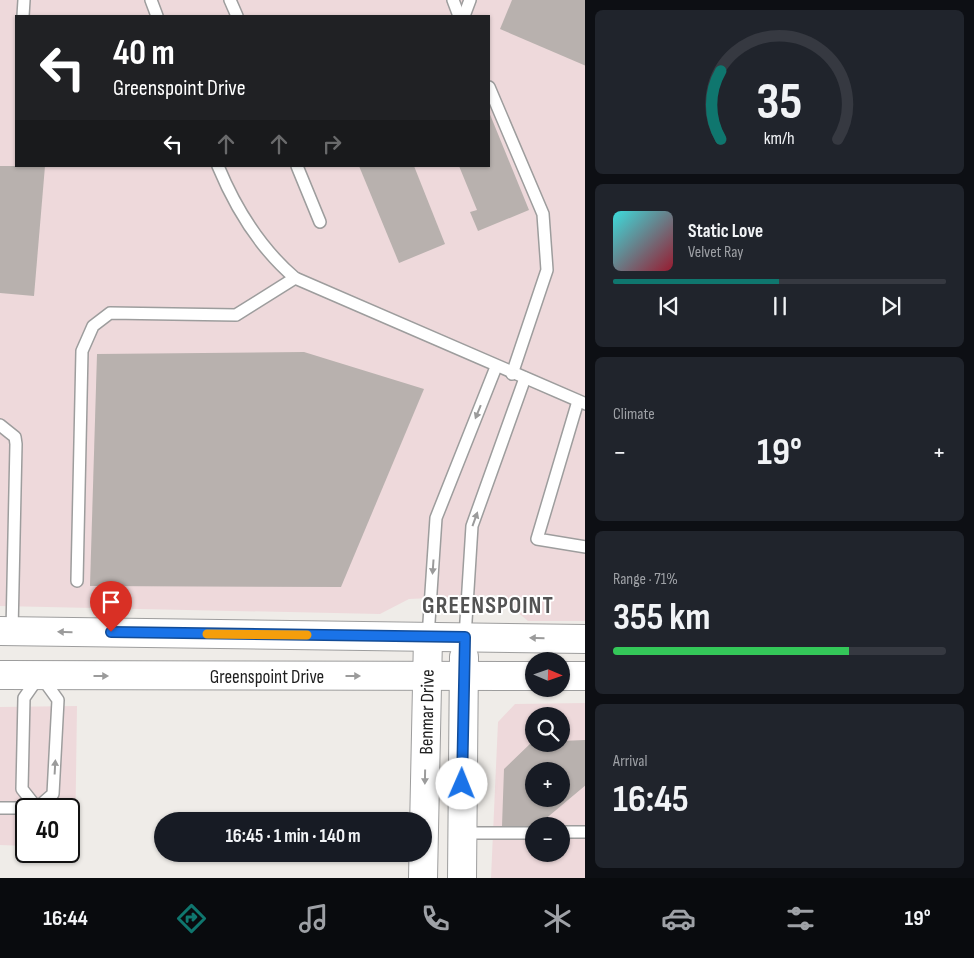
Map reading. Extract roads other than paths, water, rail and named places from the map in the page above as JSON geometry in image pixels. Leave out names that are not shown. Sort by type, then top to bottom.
[{"type":"street","points":[[6,631],[585,639]]},
{"type":"street","points":[[6,631],[40,675]]},
{"type":"street","name":"Benmar Drive","points":[[423,878],[428,637]]},
{"type":"street","name":"Benmar Drive","points":[[462,878],[463,676],[465,637]]},
{"type":"street","name":"Greenspoint Drive","points":[[0,675],[525,676]]},
{"type":"street","points":[[570,676],[585,676]]},
{"type":"lane","points":[[22,15],[24,0]]},
{"type":"lane","points":[[151,0],[157,15]]},
{"type":"lane","points":[[230,0],[237,15]]},
{"type":"lane","points":[[453,0],[459,15]]},
{"type":"lane","points":[[464,15],[470,0]]},
{"type":"lane","points":[[490,89],[542,214],[547,270],[512,374]]},
{"type":"lane","points":[[218,167],[231,198],[279,264],[295,278],[512,374],[582,402],[537,539],[585,547]]},
{"type":"lane","points":[[297,167],[320,222]]},
{"type":"lane","points":[[77,581],[82,351],[93,326],[110,313],[236,315],[295,278]]},
{"type":"lane","points":[[428,637],[436,518],[496,367]]},
{"type":"lane","points":[[465,637],[472,526],[525,378]]},
{"type":"lane","points":[[0,425],[15,437],[16,444],[6,583],[6,631]]},
{"type":"lane","points":[[29,798],[22,789],[24,698],[40,675],[58,700],[53,794],[48,798]]},
{"type":"lane","points":[[0,808],[15,808]]},
{"type":"lane","points":[[570,832],[585,832]]},
{"type":"lane","points":[[462,833],[525,833]]},
{"type":"district","name":"GREENSPOINT","points":[[488,605]]}]
